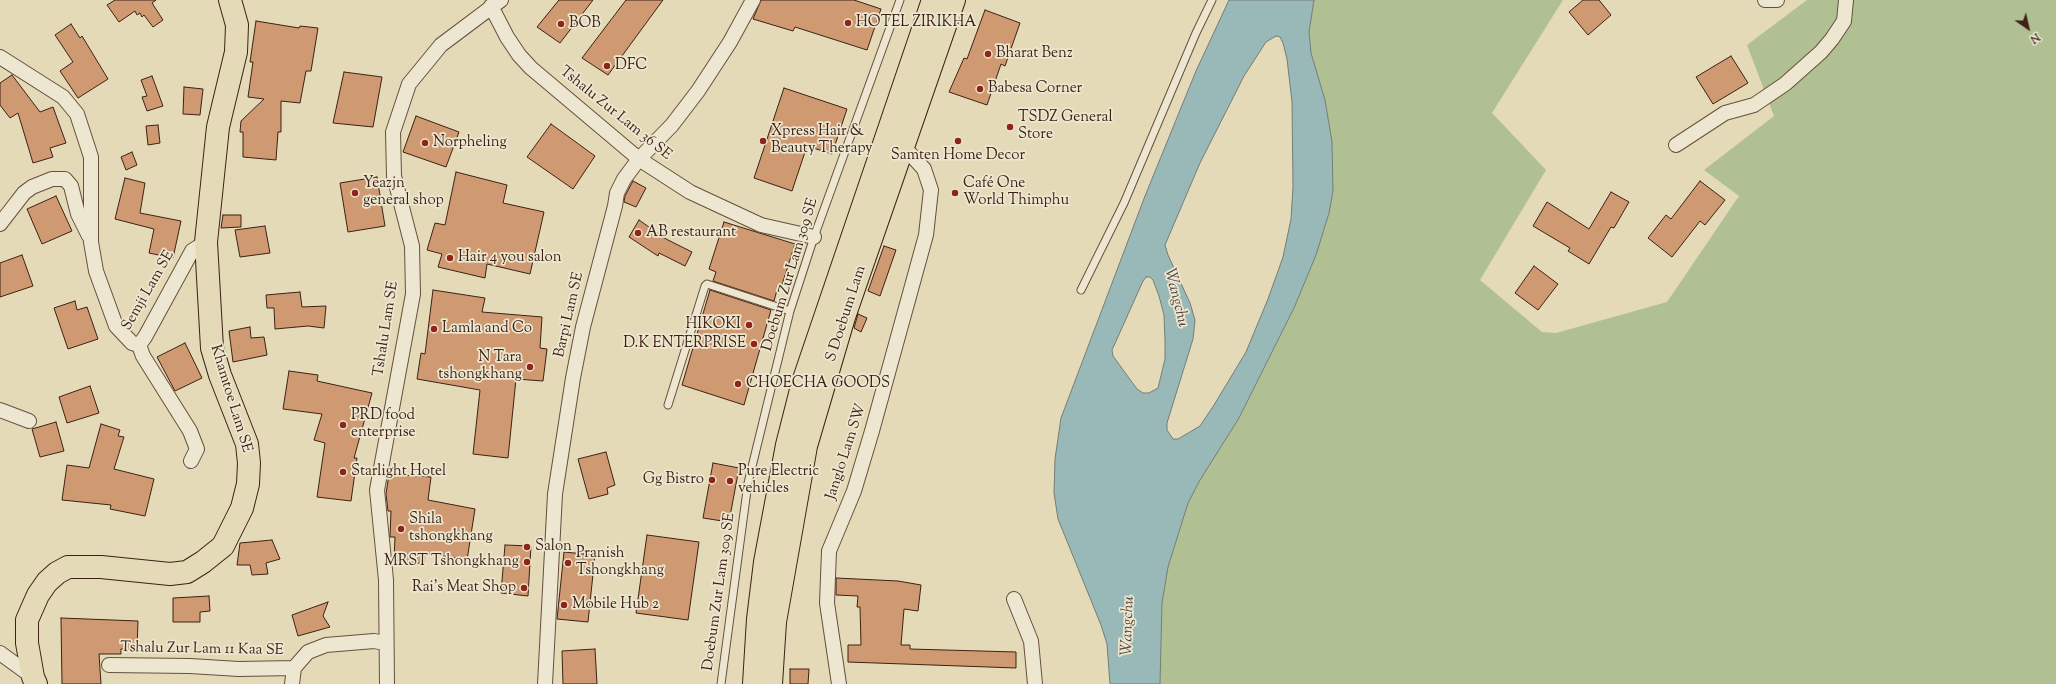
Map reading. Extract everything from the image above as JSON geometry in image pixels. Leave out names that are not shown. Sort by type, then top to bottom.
[{"type":"main road","name":"Khamtoe Lam SE","points":[[35,681],[27,643],[27,620],[38,595],[47,582],[57,573],[68,567],[94,567],[170,574],[187,572],[203,562],[223,546],[242,508],[248,484],[247,444],[220,375],[212,348],[206,242],[218,127],[236,52],[237,25],[230,0]]},
{"type":"main road","name":"S Doebum Lam","points":[[754,684],[758,619],[765,562],[789,438],[803,382],[933,0]]},
{"type":"main road","name":"S Doebum Lam","points":[[771,684],[775,622],[806,446],[844,317],[954,0]]},
{"type":"street","name":"Barpi Lam SE","points":[[545,684],[555,494],[573,378],[583,327],[615,206],[617,193],[624,179],[639,159],[672,125],[698,91],[730,42],[754,0]]},
{"type":"street","points":[[1765,0],[1777,0]]},
{"type":"street","points":[[1676,145],[1725,114],[1754,105],[1785,84],[1821,52],[1832,39],[1844,21],[1846,0]]},
{"type":"street","name":"Tshalu Zur Lam 36 SE","points":[[496,3],[515,49],[530,68],[639,159],[690,192],[761,225],[814,237]]},
{"type":"street","name":"Tshalu Lam SE","points":[[387,684],[386,580],[377,490],[413,294],[412,246],[394,176],[393,132],[409,84],[441,45],[496,3]]},
{"type":"street","name":"Semji Lam SE","points":[[0,57],[63,97],[76,114],[91,157],[89,189],[91,242],[96,271],[116,326],[132,343],[139,345],[145,337],[192,251],[206,242]]},
{"type":"street","name":"Janglo Lam SW","points":[[838,684],[827,603],[829,551],[854,491],[926,235],[931,190],[924,169],[903,146]]},
{"type":"street","name":"Semji Lam SE","points":[[0,224],[24,193],[32,187],[52,178],[65,179],[71,186],[78,214],[91,242]]},
{"type":"street","points":[[139,345],[143,356],[190,431],[197,449],[191,461]]},
{"type":"street","points":[[0,410],[29,421]]},
{"type":"street","points":[[1014,599],[1031,641],[1035,684]]},
{"type":"street","points":[[292,684],[294,668],[308,652],[326,646],[374,641],[386,643]]},
{"type":"street","points":[[0,653],[35,681]]},
{"type":"street","name":"Tshalu Zur Lam 11 Kaa SE","points":[[109,665],[190,666],[239,669],[294,668]]},
{"type":"lane","name":"Doebum Zur Lam 309 SE","points":[[721,684],[748,483],[790,311],[814,237],[900,0]]},
{"type":"lane","points":[[1080,290],[1124,203],[1196,33],[1212,0]]},
{"type":"lane","points":[[668,405],[705,286],[707,284],[790,311]]},
{"type":"green space","points":[[1314,0],[1563,0],[1492,113],[1546,170],[1480,280],[1542,332],[1556,333],[1667,302],[1739,196],[1704,170],[1774,116],[1747,45],[1807,0],[2056,0],[2056,684],[1160,684],[1162,603],[1168,567],[1188,503],[1200,480],[1239,418],[1294,308],[1316,255],[1329,213],[1333,191],[1332,142],[1325,100],[1311,53],[1309,32]]},
{"type":"water","name":"Wangchu","points":[[1229,0],[1314,0],[1309,32],[1311,53],[1325,100],[1332,142],[1333,191],[1329,213],[1316,255],[1294,308],[1239,418],[1200,480],[1188,503],[1168,567],[1162,603],[1160,684],[1110,684],[1107,644],[1101,625],[1058,519],[1054,493],[1055,459],[1061,418],[1145,196],[1196,71]],"holes":[[[1276,36],[1280,37],[1283,43],[1287,59],[1292,102],[1293,187],[1291,219],[1283,257],[1268,299],[1246,352],[1214,405],[1200,426],[1178,439],[1173,439],[1167,430],[1167,423],[1193,339],[1195,320],[1190,303],[1168,255],[1165,245],[1200,163],[1244,76],[1266,42]],[[1146,277],[1150,277],[1153,280],[1159,296],[1164,315],[1165,340],[1165,359],[1158,388],[1149,393],[1143,393],[1137,389],[1113,356],[1112,350]]]},
{"type":"building","points":[[115,0],[156,0],[152,3],[163,20],[153,27],[144,15],[142,17],[140,13],[137,15],[135,11],[119,22],[107,5]]},
{"type":"building","points":[[559,0],[593,0],[560,43],[537,27]]},
{"type":"building","points":[[626,0],[663,0],[608,75],[582,58]]},
{"type":"building","points":[[761,0],[854,0],[881,9],[867,50],[795,27],[793,31],[753,19]]},
{"type":"building","points":[[1583,0],[1599,0],[1611,15],[1588,35],[1569,12]]},
{"type":"building","points":[[985,10],[1020,23],[1005,66],[1001,64],[987,105],[949,92],[964,58],[967,59]]},
{"type":"building","points":[[256,21],[299,28],[300,26],[318,28],[311,71],[306,71],[300,103],[281,101],[281,132],[278,132],[276,160],[243,157],[243,132],[240,132],[241,121],[264,99],[248,97],[253,62],[250,62]]},
{"type":"building","points":[[71,24],[80,38],[82,36],[108,79],[78,98],[60,71],[73,62],[55,35]]},
{"type":"building","points":[[1731,56],[1748,83],[1713,104],[1696,77]]},
{"type":"building","points":[[344,72],[382,77],[373,127],[333,123]]},
{"type":"building","points":[[12,75],[40,112],[53,107],[66,143],[50,148],[53,157],[33,163],[18,113],[10,118],[0,105],[0,83]]},
{"type":"building","points":[[152,76],[163,106],[147,111],[142,97],[147,96],[141,80]]},
{"type":"building","points":[[184,87],[203,89],[200,115],[183,114]]},
{"type":"building","points":[[784,88],[847,109],[832,154],[807,146],[792,191],[754,178]]},
{"type":"building","points":[[416,116],[459,132],[446,167],[403,152]]},
{"type":"building","points":[[551,124],[595,156],[573,189],[527,157]]},
{"type":"building","points":[[158,125],[160,143],[148,145],[146,126]]},
{"type":"building","points":[[132,152],[137,165],[126,170],[121,157]]},
{"type":"building","points":[[456,172],[507,185],[503,203],[544,212],[530,274],[487,264],[485,278],[438,267],[442,254],[427,250],[435,223],[445,225]]},
{"type":"building","points":[[377,177],[385,226],[348,232],[340,183]]},
{"type":"building","points":[[125,178],[145,183],[140,213],[181,221],[173,258],[149,253],[154,229],[115,219]]},
{"type":"building","points":[[633,181],[646,188],[636,207],[624,202],[625,196]]},
{"type":"building","points":[[1700,181],[1725,200],[1705,225],[1700,221],[1672,257],[1648,238],[1666,215],[1671,219]]},
{"type":"building","points":[[1611,192],[1629,202],[1614,228],[1611,227],[1589,264],[1568,251],[1570,248],[1533,226],[1547,202],[1589,229]]},
{"type":"building","points":[[56,196],[72,231],[42,244],[27,209]]},
{"type":"building","points":[[223,215],[241,215],[241,227],[221,228]]},
{"type":"building","points":[[639,220],[666,239],[692,252],[685,266],[659,253],[658,256],[629,237]]},
{"type":"building","points":[[724,222],[795,244],[780,291],[777,290],[774,301],[713,281],[716,272],[709,269]]},
{"type":"building","points":[[265,226],[270,253],[240,257],[235,230]]},
{"type":"building","points":[[884,246],[896,250],[880,296],[868,291]]},
{"type":"building","points":[[22,255],[33,286],[0,297],[0,263]]},
{"type":"building","points":[[1534,266],[1558,284],[1538,310],[1515,293]]},
{"type":"building","points":[[433,290],[485,298],[482,312],[542,317],[540,348],[547,349],[543,381],[516,379],[508,458],[473,454],[480,390],[417,379],[421,353],[425,354]]},
{"type":"building","points":[[710,290],[771,310],[744,405],[682,385]]},
{"type":"building","points":[[300,292],[302,307],[326,306],[324,328],[308,326],[275,329],[274,308],[267,308],[266,295]]},
{"type":"building","points":[[75,301],[77,310],[87,307],[98,339],[68,349],[54,308]]},
{"type":"building","points":[[858,314],[867,318],[861,332],[854,328]]},
{"type":"building","points":[[250,327],[251,338],[264,337],[267,355],[233,362],[229,331]]},
{"type":"building","points":[[185,343],[202,378],[175,391],[157,357]]},
{"type":"building","points":[[289,371],[318,375],[317,381],[372,393],[354,458],[357,458],[351,501],[317,497],[325,443],[314,440],[322,414],[283,409]]},
{"type":"building","points":[[90,386],[99,413],[67,423],[59,397]]},
{"type":"building","points":[[56,422],[64,451],[40,457],[32,429]]},
{"type":"building","points":[[101,424],[120,430],[118,436],[124,437],[114,469],[154,479],[145,516],[110,509],[111,505],[62,500],[67,465],[89,468]]},
{"type":"building","points":[[606,452],[615,485],[607,488],[608,494],[589,499],[578,459]]},
{"type":"building","points":[[713,463],[739,468],[729,522],[703,518]]},
{"type":"building","points":[[389,474],[431,477],[428,500],[475,509],[467,560],[425,553],[424,564],[394,560],[395,537],[390,537],[391,511],[388,511],[386,494]]},
{"type":"building","points":[[647,535],[699,542],[688,620],[636,613]]},
{"type":"building","points":[[272,540],[280,559],[266,563],[268,574],[252,575],[250,565],[237,565],[240,543]]},
{"type":"building","points":[[505,545],[531,546],[528,596],[501,593]]},
{"type":"building","points":[[564,552],[595,555],[588,622],[557,619]]},
{"type":"building","points":[[836,578],[898,581],[921,585],[918,611],[904,609],[901,645],[910,645],[910,649],[1016,652],[1016,668],[848,662],[848,645],[861,645],[860,607],[857,607],[858,596],[836,595]]},
{"type":"building","points":[[209,596],[210,611],[200,612],[200,622],[173,622],[173,598]]},
{"type":"building","points":[[328,602],[323,616],[330,627],[298,636],[292,615]]},
{"type":"building","points":[[61,618],[138,621],[137,650],[121,649],[121,654],[99,654],[101,684],[62,684]]},
{"type":"building","points":[[595,649],[597,684],[563,684],[562,651]]},
{"type":"building","points":[[790,669],[809,669],[808,684],[790,684]]},
{"type":"place","name":"HOTEL ZIRIKHA","points":[[848,23]]},
{"type":"place","name":"BOB","points":[[561,24]]},
{"type":"place","name":"Bharat Benz","points":[[988,54]]},
{"type":"place","name":"DFC","points":[[607,66]]},
{"type":"place","name":"Babesa Corner","points":[[980,89]]},
{"type":"place","name":"TSDZ General Store","points":[[1010,127]]},
{"type":"place","name":"Xpress Hair & Beauty Therapy","points":[[763,141]]},
{"type":"place","name":"Samten Home Decor","points":[[958,141]]},
{"type":"place","name":"Norpheling","points":[[425,143]]},
{"type":"place","name":"Yeazjn general shop","points":[[355,193]]},
{"type":"place","name":"Café One World Thimphu","points":[[955,193]]},
{"type":"place","name":"AB restaurant","points":[[638,233]]},
{"type":"place","name":"Hair 4 you salon","points":[[450,258]]},
{"type":"place","name":"HIKOKI","points":[[749,325]]},
{"type":"place","name":"Lamla and Co","points":[[434,329]]},
{"type":"place","name":"D.K ENTERPRISE","points":[[754,344]]},
{"type":"place","name":"N Tara tshongkhang","points":[[530,367]]},
{"type":"place","name":"CHOECHA GOODS","points":[[738,384]]},
{"type":"place","name":"PRD food enterprise","points":[[343,425]]},
{"type":"place","name":"Starlight Hotel","points":[[343,472]]},
{"type":"place","name":"Gg Bistro","points":[[712,480]]},
{"type":"place","name":"Pure Electric vehicles","points":[[730,481]]},
{"type":"place","name":"Shila tshongkhang","points":[[401,529]]},
{"type":"place","name":"Salon","points":[[527,547]]},
{"type":"place","name":"MRST Tshongkhang","points":[[527,562]]},
{"type":"place","name":"Pranish Tshongkhang","points":[[568,563]]},
{"type":"place","name":"Rai's Meat Shop","points":[[524,588]]},
{"type":"place","name":"Mobile Hub 2","points":[[564,605]]}]
